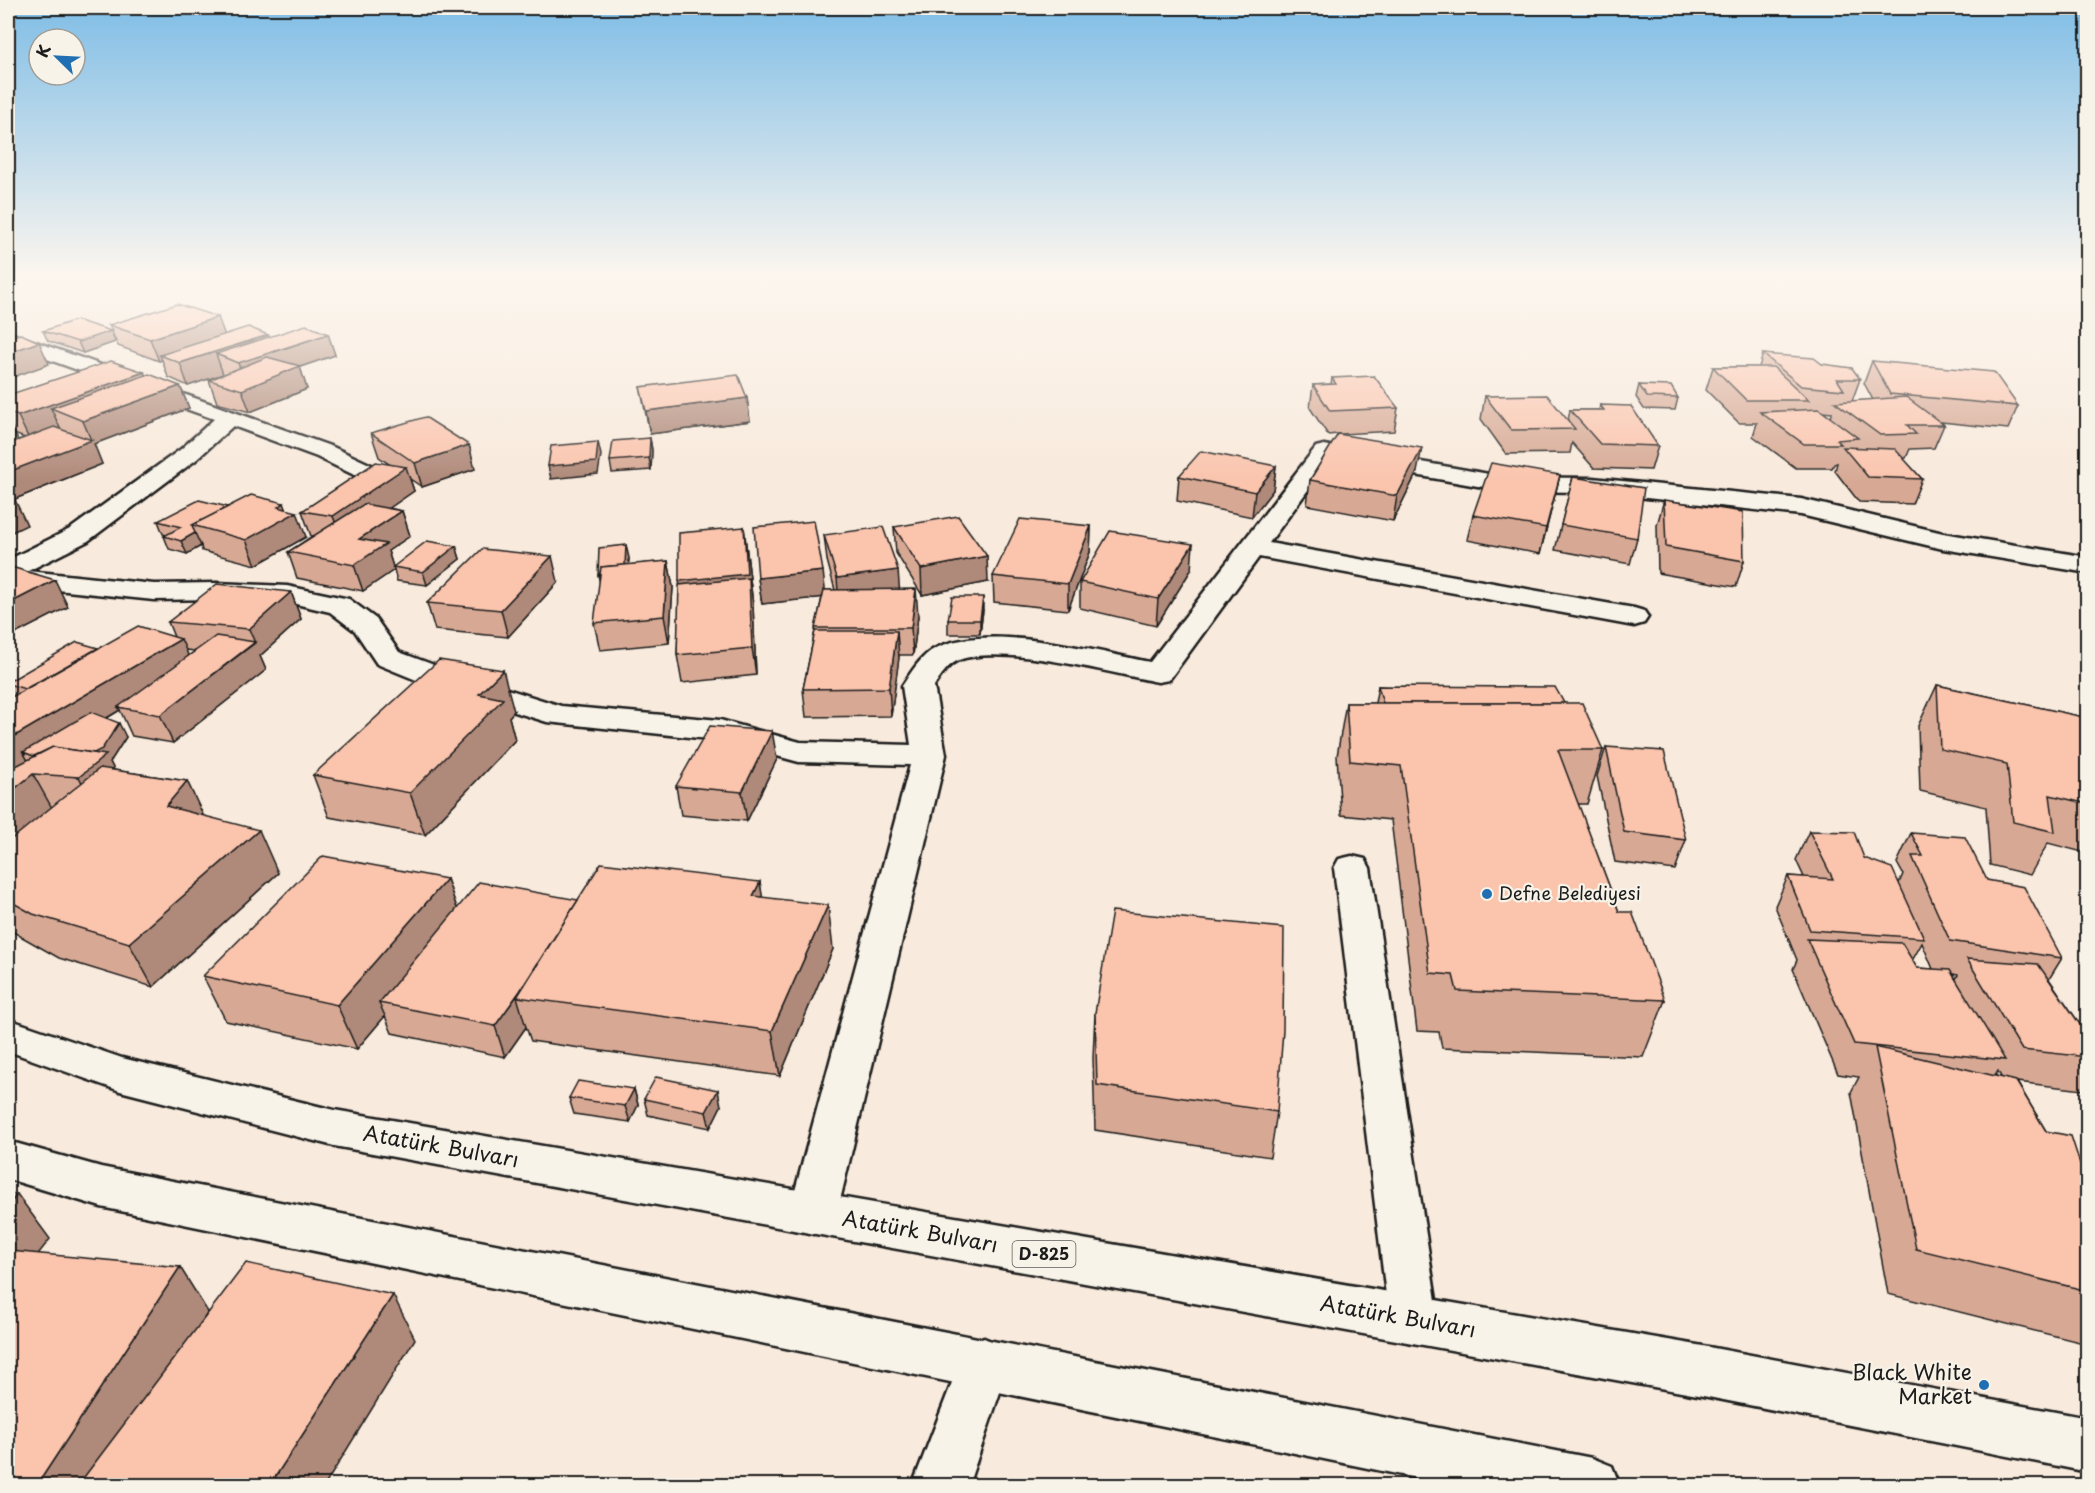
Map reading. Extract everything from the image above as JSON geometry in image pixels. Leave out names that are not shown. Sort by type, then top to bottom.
[{"type":"main road","points":[[21,343],[325,452],[384,480]]},
{"type":"main road","points":[[8,570],[79,535],[189,454],[230,417]]},
{"type":"main road","points":[[813,1213],[928,755],[918,686],[937,662],[948,654],[985,647],[1032,650],[1158,673],[1324,452],[1506,484],[1592,485],[1801,507],[1943,541],[2088,565]]},
{"type":"main road","points":[[1253,548],[1634,617]]},
{"type":"main road","points":[[8,577],[154,592],[216,591],[288,594],[339,605],[366,625],[388,658],[442,679],[558,715],[720,730],[800,752],[928,755]]},
{"type":"main road","points":[[1352,868],[1414,1320]]},
{"type":"main road","name":"Atatürk Bulvarı","points":[[8,1035],[120,1074],[334,1128],[1702,1371],[2088,1445]]},
{"type":"main road","points":[[8,1161],[101,1187],[1592,1485]]},
{"type":"main road","points":[[940,1485],[984,1364]]},
{"type":"building","points":[[8,343],[37,343],[8,353]]},
{"type":"building","points":[[199,343],[244,343],[180,363],[160,355]]},
{"type":"building","points":[[251,343],[301,343],[238,363],[216,354]]},
{"type":"building","points":[[1763,354],[1814,358],[1822,364],[1852,368],[1860,379],[1837,379],[1844,390],[1801,386]]},
{"type":"building","points":[[267,357],[300,366],[242,390],[209,380]]},
{"type":"building","points":[[111,361],[144,372],[18,416],[8,412],[8,395]]},
{"type":"building","points":[[1872,361],[1994,372],[2018,406],[1890,394]]},
{"type":"building","points":[[1713,367],[1773,367],[1809,400],[1746,400]]},
{"type":"building","points":[[149,374],[180,386],[83,421],[51,408]]},
{"type":"building","points":[[738,375],[747,398],[646,411],[640,387]]},
{"type":"building","points":[[1374,376],[1398,408],[1330,411],[1313,385],[1336,384],[1332,378]]},
{"type":"building","points":[[1639,385],[1671,386],[1678,398],[1647,397]]},
{"type":"building","points":[[1547,395],[1575,429],[1511,430],[1485,396]]},
{"type":"building","points":[[1906,397],[1944,425],[1907,425],[1916,434],[1880,435],[1835,402]]},
{"type":"building","points":[[1600,405],[1631,406],[1658,446],[1600,444],[1570,410],[1604,410]]},
{"type":"building","points":[[1819,409],[1858,438],[1837,440],[1841,444],[1804,444],[1760,412]]},
{"type":"building","points":[[425,417],[469,445],[415,463],[371,433]]},
{"type":"building","points":[[54,427],[92,440],[8,472],[8,444]]},
{"type":"building","points":[[1338,434],[1422,448],[1397,496],[1310,480]]},
{"type":"building","points":[[650,438],[649,458],[610,461],[613,441]]},
{"type":"building","points":[[598,442],[596,462],[548,466],[551,446]]},
{"type":"building","points":[[1843,447],[1895,449],[1922,479],[1868,477]]},
{"type":"building","points":[[1201,451],[1276,466],[1255,492],[1179,476]]},
{"type":"building","points":[[376,462],[406,467],[333,516],[302,511]]},
{"type":"building","points":[[1491,463],[1560,475],[1546,528],[1473,515]]},
{"type":"building","points":[[1573,477],[1644,488],[1637,538],[1561,525]]},
{"type":"building","points":[[251,495],[284,503],[278,507],[297,512],[246,540],[192,525]]},
{"type":"building","points":[[199,500],[228,507],[192,525],[195,533],[181,541],[164,536],[181,527],[158,521]]},
{"type":"building","points":[[1664,500],[1743,512],[1744,561],[1666,547]]},
{"type":"building","points":[[364,504],[402,511],[359,539],[386,544],[354,565],[288,552]]},
{"type":"building","points":[[958,516],[987,556],[921,569],[894,527]]},
{"type":"building","points":[[1020,519],[1091,526],[1068,584],[993,576]]},
{"type":"building","points":[[814,521],[823,571],[758,578],[754,527]]},
{"type":"building","points":[[744,527],[747,574],[679,581],[679,533]]},
{"type":"building","points":[[883,527],[898,570],[837,578],[824,535]]},
{"type":"building","points":[[1110,531],[1193,544],[1158,599],[1080,582]]},
{"type":"building","points":[[427,541],[456,546],[423,572],[393,567]]},
{"type":"building","points":[[626,545],[625,565],[601,567],[598,575],[599,548]]},
{"type":"building","points":[[482,549],[552,556],[501,610],[427,603]]},
{"type":"building","points":[[668,561],[664,616],[594,623],[601,567]]},
{"type":"building","points":[[8,566],[55,580],[8,604]]},
{"type":"building","points":[[749,578],[752,648],[677,655],[679,585]]},
{"type":"building","points":[[217,584],[291,592],[249,629],[168,622]]},
{"type":"building","points":[[916,589],[911,628],[815,628],[824,590]]},
{"type":"building","points":[[952,597],[983,597],[980,620],[948,620]]},
{"type":"building","points":[[138,626],[181,639],[8,740],[8,699]]},
{"type":"building","points":[[815,631],[897,631],[889,688],[803,689]]},
{"type":"building","points":[[216,636],[255,642],[160,715],[118,707]]},
{"type":"building","points":[[77,642],[98,648],[25,689],[8,684],[8,682]]},
{"type":"building","points":[[439,660],[503,670],[479,694],[503,699],[410,793],[313,775]]},
{"type":"building","points":[[1937,685],[2088,718],[2088,804],[2050,795],[2055,832],[2013,822],[2007,764],[1940,749]]},
{"type":"building","points":[[1378,686],[1555,687],[1564,703],[1383,703]]},
{"type":"building","name":"Defne Belediyesi","points":[[1346,703],[1582,703],[1603,750],[1558,750],[1619,912],[1632,912],[1665,1000],[1457,991],[1453,975],[1430,973],[1401,766],[1350,761]]},
{"type":"building","points":[[91,712],[119,723],[102,749],[94,753],[53,747],[34,756],[23,752]]},
{"type":"building","points":[[710,726],[772,731],[742,792],[676,786]]},
{"type":"building","points":[[53,747],[106,755],[79,777],[33,774],[8,794],[8,770]]},
{"type":"building","points":[[1606,747],[1664,751],[1686,840],[1624,832]]},
{"type":"building","points":[[100,768],[187,781],[166,806],[259,830],[129,943],[33,914],[8,900],[8,842]]},
{"type":"building","points":[[1809,831],[1854,832],[1864,858],[1892,868],[1924,938],[1810,930],[1788,876],[1833,879]]},
{"type":"building","points":[[1911,833],[1965,837],[1987,880],[2024,887],[2062,958],[1950,941],[1912,856],[1923,856]]},
{"type":"building","points":[[323,856],[447,879],[337,1005],[203,976]]},
{"type":"building","points":[[601,863],[760,882],[753,896],[828,905],[772,1031],[517,997]]},
{"type":"building","points":[[479,882],[578,900],[495,1026],[379,1003]]},
{"type":"building","points":[[1112,911],[1284,928],[1283,1030],[1277,1112],[1097,1085],[1095,1013]]},
{"type":"building","points":[[1807,939],[1902,943],[1917,968],[1950,970],[2005,1060],[1854,1044]]},
{"type":"building","points":[[1967,959],[2038,964],[2088,1036],[2088,1057],[2022,1050]]},
{"type":"building","points":[[1875,1047],[2016,1081],[2046,1131],[2071,1136],[2088,1188],[2088,1291],[1916,1249]]},
{"type":"building","points":[[656,1077],[718,1090],[706,1112],[644,1099]]},
{"type":"building","points":[[578,1081],[634,1089],[625,1106],[569,1098]]},
{"type":"building","points":[[8,1193],[17,1194],[8,1206]]},
{"type":"building","points":[[10,1251],[180,1267],[37,1485],[8,1485],[8,1254]]},
{"type":"building","points":[[246,1263],[393,1295],[270,1485],[78,1485]]},
{"type":"place","name":"Defne Belediyesi","points":[[1487,894]]},
{"type":"place","name":"Black White Market","points":[[1984,1385]]}]
